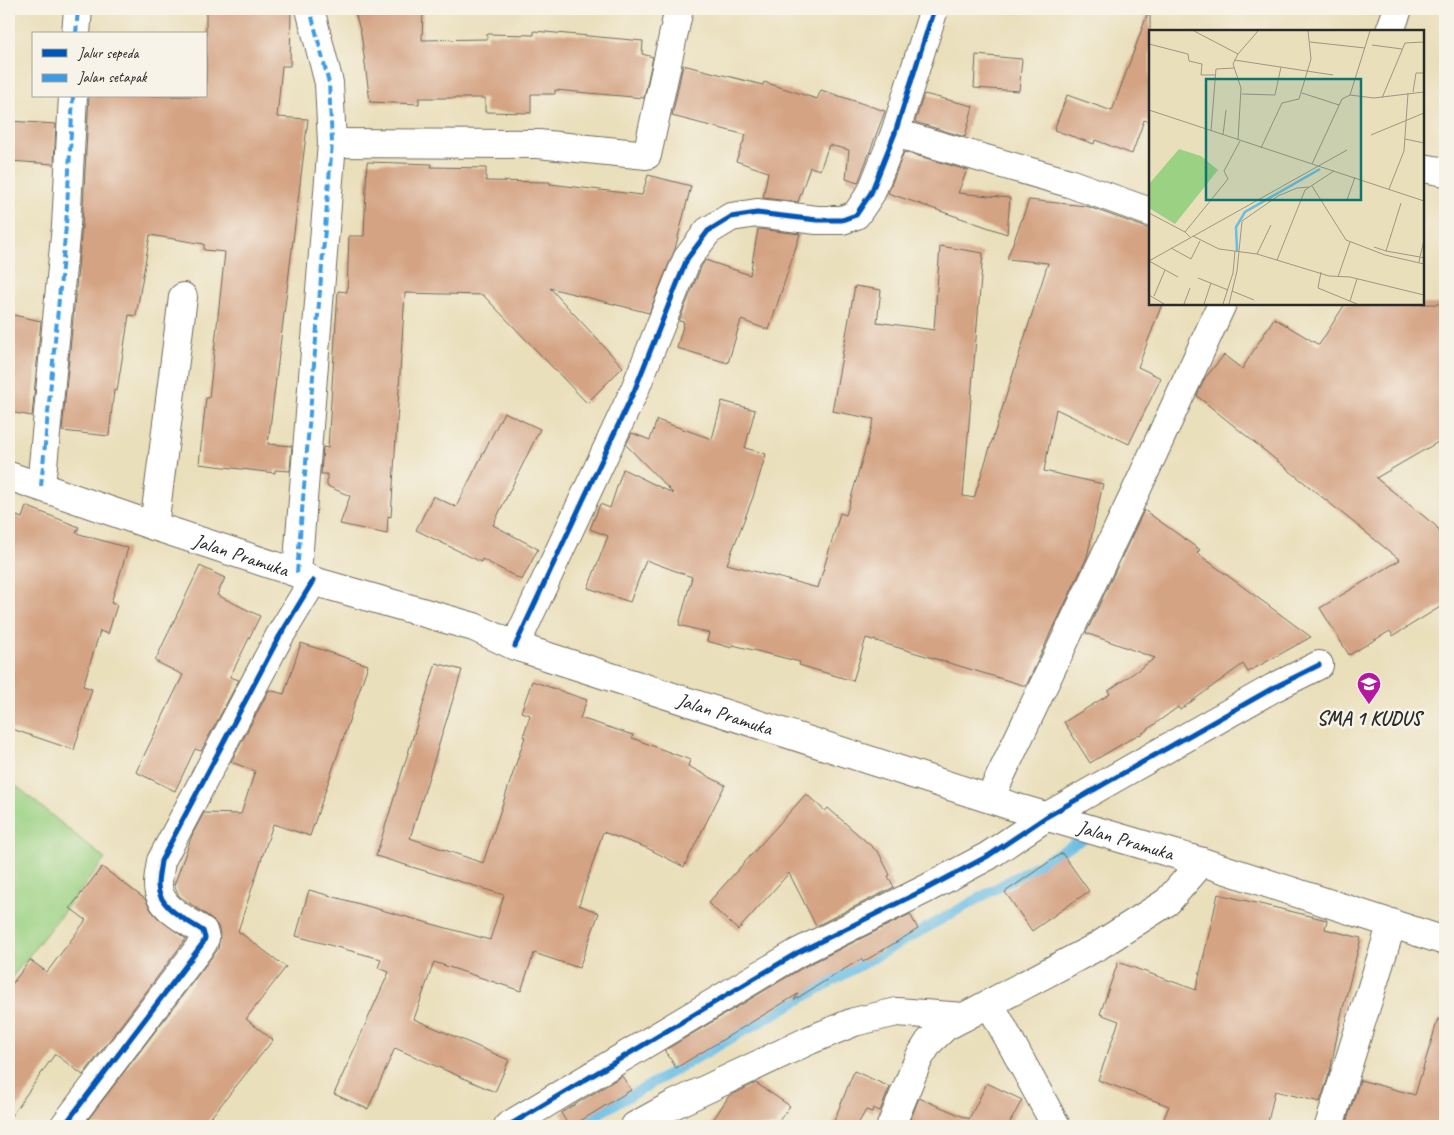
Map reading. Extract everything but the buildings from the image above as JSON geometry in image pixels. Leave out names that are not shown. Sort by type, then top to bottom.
[{"type":"street","points":[[76,32],[78,9]]},
{"type":"street","points":[[64,1126],[203,943],[205,938],[203,931],[171,910],[161,898],[158,886],[161,861],[278,637],[305,577],[332,143],[329,83],[310,9]]},
{"type":"street","points":[[332,143],[538,144],[647,155],[679,9]]},
{"type":"street","points":[[515,646],[635,390],[687,259],[708,231],[730,217],[757,213],[817,220],[842,220],[856,215],[872,193],[896,133],[934,9]]},
{"type":"street","points":[[1390,30],[1398,9]]},
{"type":"street","points":[[41,486],[66,226],[73,98]]},
{"type":"street","points":[[896,133],[1069,183],[1149,212]]},
{"type":"street","points":[[1424,168],[1445,172]]},
{"type":"street","points":[[154,526],[183,297]]},
{"type":"street","points":[[990,798],[1135,493],[1222,305]]},
{"type":"street","name":"Jalan Pramuka","points":[[9,476],[305,577],[474,627],[515,646],[1046,816],[1202,862],[1445,941]]},
{"type":"street","points":[[508,1126],[797,953],[988,856],[1046,816],[1273,688],[1319,665]]},
{"type":"street","points":[[892,1126],[919,1058],[929,1042],[945,1027],[1030,984],[1098,946],[1166,902],[1202,862]]},
{"type":"street","points":[[1329,1126],[1392,923]]},
{"type":"street","points":[[994,1002],[1056,1126]]},
{"type":"street","points":[[635,1126],[682,1101],[810,1040],[854,1022],[897,1012],[964,1017]]},
{"type":"green space","points":[[9,780],[105,859],[9,981]]},
{"type":"waterway","points":[[577,1126],[1092,834]]},
{"type":"marked path","points":[[76,32],[78,9]]},
{"type":"marked path","points":[[297,573],[332,143],[329,83],[310,9]]},
{"type":"marked path","points":[[41,486],[66,226],[73,98]]},
{"type":"cycle path","points":[[515,646],[635,389],[687,259],[708,231],[731,217],[757,213],[817,220],[842,220],[856,215],[871,193],[895,133],[934,9]]},
{"type":"cycle path","points":[[64,1126],[203,943],[205,938],[203,931],[168,907],[159,893],[161,861],[279,637],[313,581]]},
{"type":"cycle path","points":[[508,1126],[797,953],[988,856],[1046,817],[1273,688],[1319,665]]},
{"type":"place","name":"SMA 1 KUDUS","points":[[1369,705]]}]
